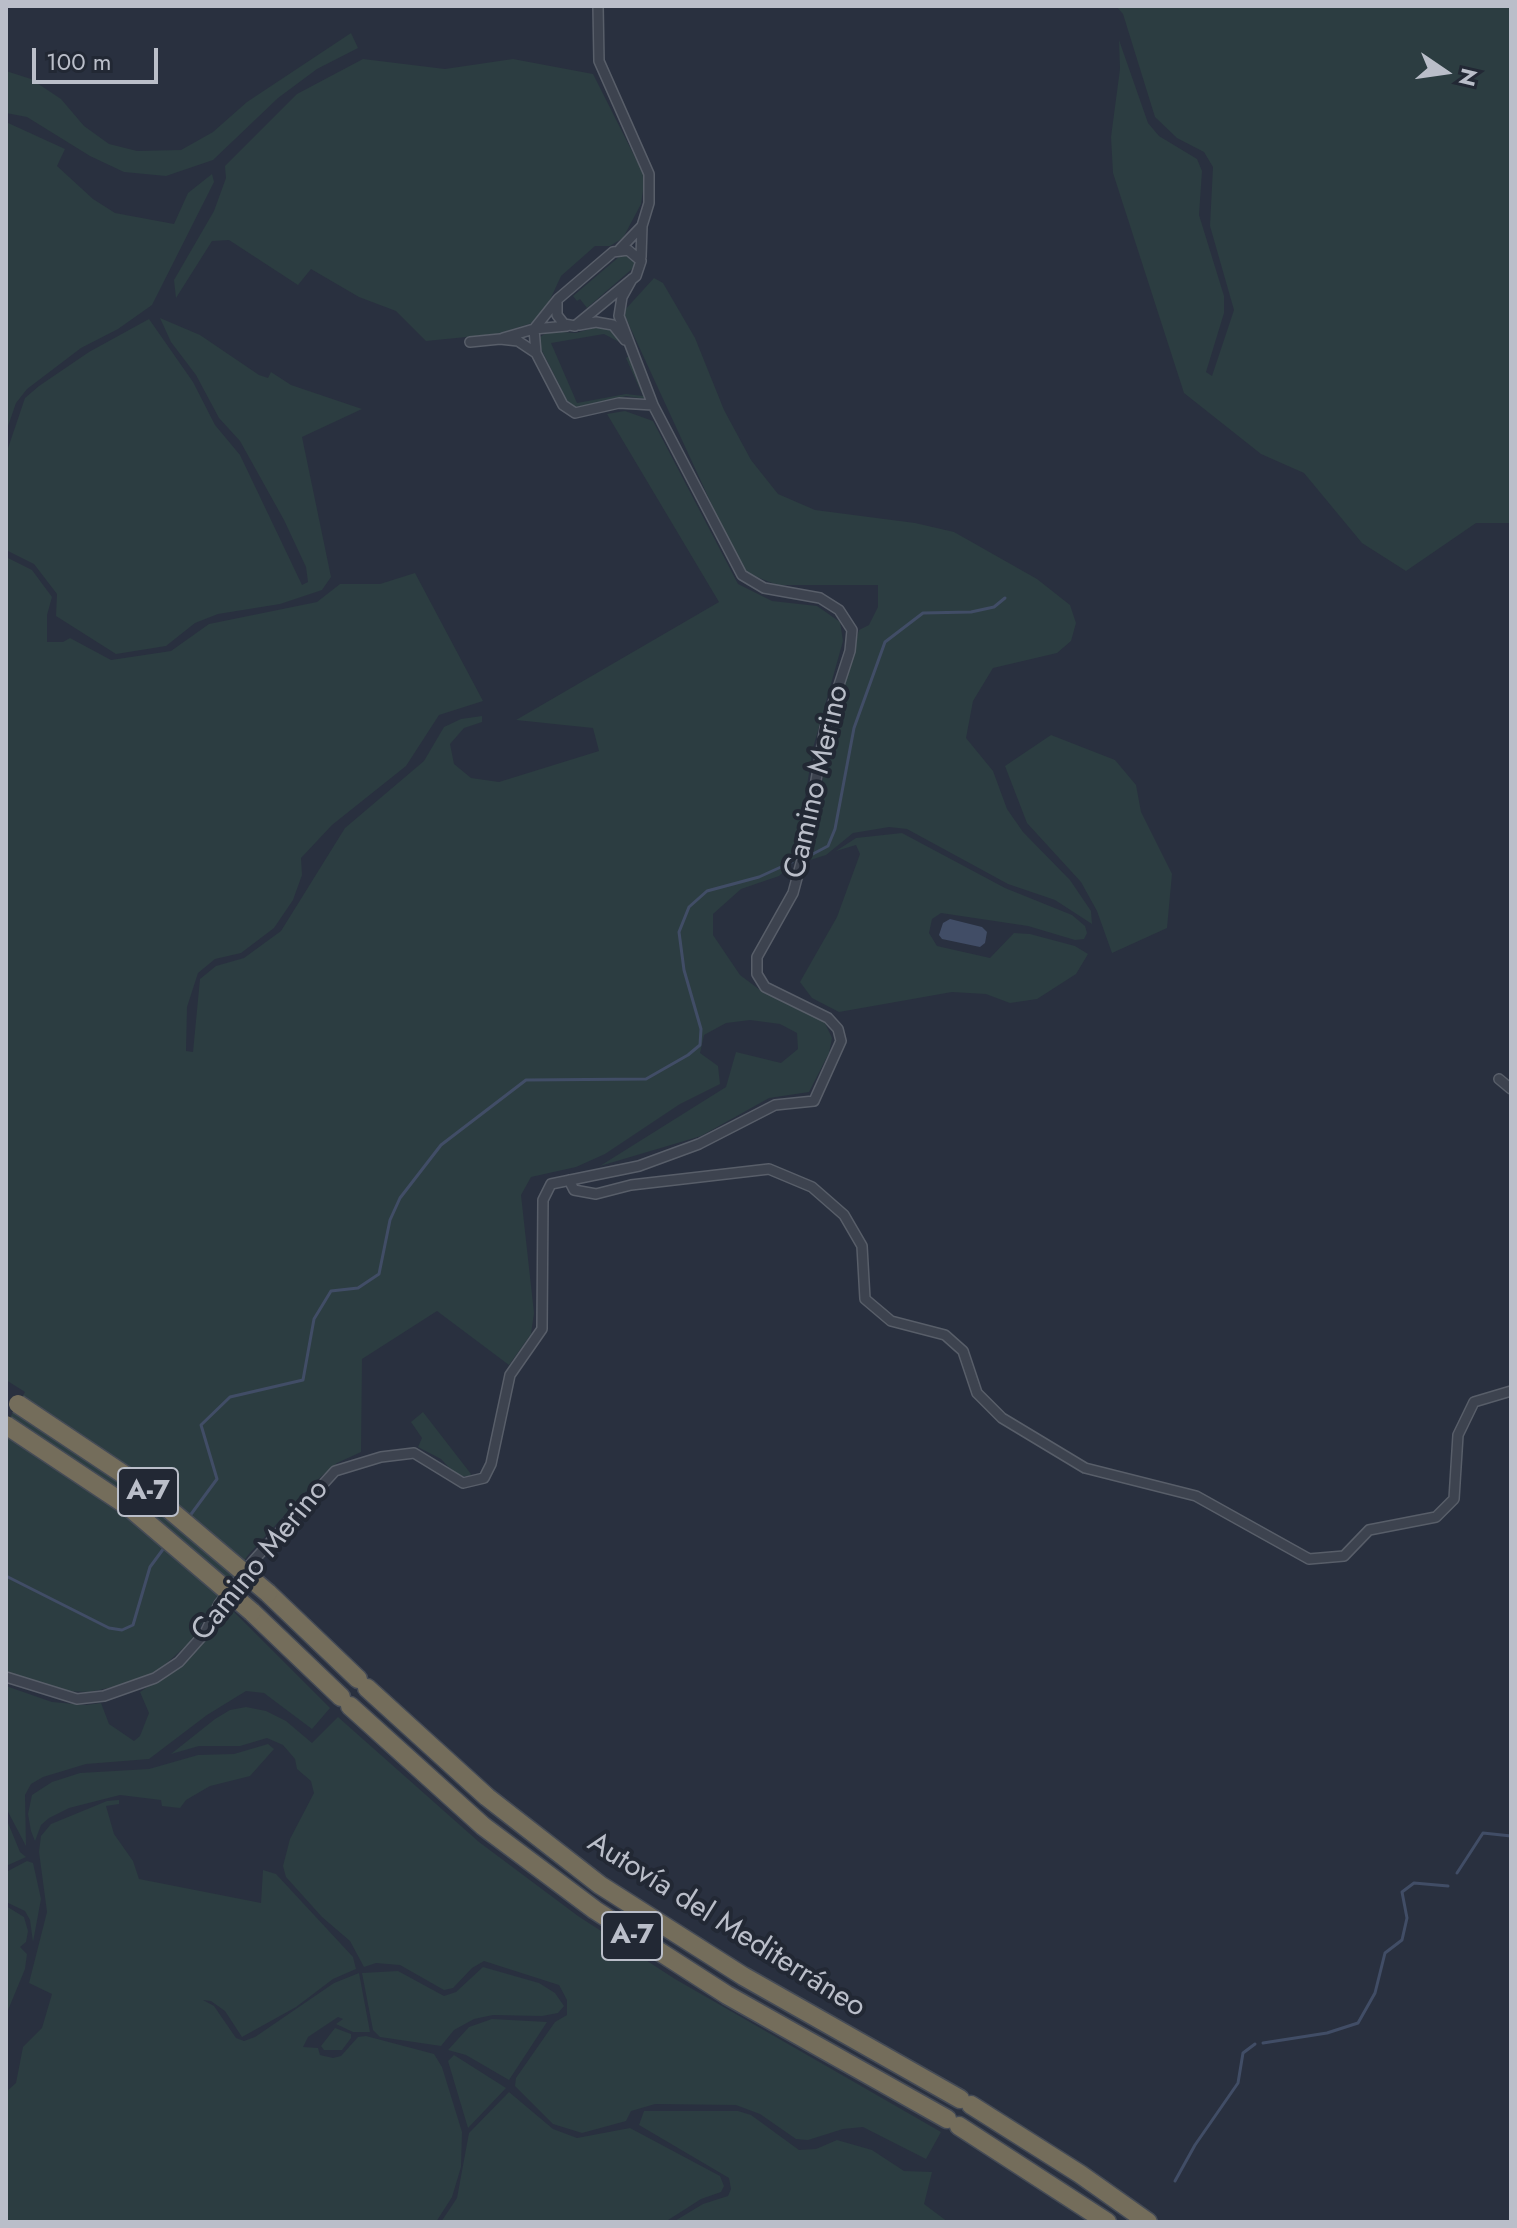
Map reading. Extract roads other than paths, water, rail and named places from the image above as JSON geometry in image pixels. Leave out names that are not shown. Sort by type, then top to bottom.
[{"type":"highway","name":"Autovía del Mediterráneo","points":[[12,1401],[144,1488],[268,1593],[487,1797],[600,1885],[743,1976],[966,2102],[1080,2174],[1148,2222]]},
{"type":"highway","name":"Autovía del Mediterráneo","points":[[6,1425],[129,1507],[252,1612],[483,1826],[595,1910],[727,1995],[953,2123],[1107,2222]]},
{"type":"street","points":[[572,326],[641,269],[642,226],[649,203],[649,174],[599,61],[598,6]]},
{"type":"street","points":[[632,279],[622,297],[619,316],[653,405],[619,403],[575,413],[563,405],[536,353],[534,329],[557,303],[642,226]]},
{"type":"street","points":[[620,249],[636,254],[641,261]]},
{"type":"street","points":[[557,303],[557,315],[572,326]]},
{"type":"street","points":[[470,342],[500,339],[534,329],[596,322],[613,325],[630,345]]},
{"type":"street","points":[[500,339],[518,341],[536,353]]},
{"type":"street","name":"Camino Merino","points":[[6,1677],[77,1699],[104,1696],[155,1678],[179,1662],[205,1633],[219,1604],[254,1560],[335,1471],[381,1457],[414,1453],[463,1483],[484,1478],[491,1464],[510,1375],[542,1329],[543,1200],[551,1184],[639,1166],[699,1144],[775,1105],[814,1101],[841,1041],[838,1029],[828,1018],[765,987],[757,974],[757,957],[793,893],[803,856],[825,728],[850,651],[852,630],[839,610],[820,598],[764,588],[742,575],[653,405]]},
{"type":"street","points":[[1499,1079],[1511,1089]]},
{"type":"street","points":[[569,1180],[574,1190],[596,1194],[631,1185],[769,1169],[812,1187],[844,1215],[862,1246],[865,1299],[891,1321],[945,1335],[963,1351],[977,1393],[1002,1418],[1085,1468],[1196,1496],[1309,1559],[1344,1556],[1369,1530],[1436,1517],[1454,1499],[1458,1435],[1474,1402],[1511,1391]]},
{"type":"water","points":[[950,919],[982,927],[987,932],[985,943],[980,947],[942,939],[939,935],[943,923]]},
{"type":"waterway","points":[[809,856],[828,846],[835,829],[854,728],[885,642],[923,613],[971,612],[994,607],[1005,598]]},
{"type":"waterway","points":[[189,1517],[217,1479],[201,1425],[230,1397],[303,1380],[314,1319],[331,1291],[358,1288],[379,1274],[390,1220],[400,1198],[441,1145],[526,1080],[646,1079],[688,1055],[700,1045],[701,1029],[684,970],[679,932],[689,907],[707,891],[759,877],[792,862]]},
{"type":"waterway","points":[[6,1576],[109,1628],[122,1630],[133,1625],[150,1567],[164,1548]]},
{"type":"waterway","points":[[1457,1873],[1483,1833],[1511,1836]]},
{"type":"waterway","points":[[1263,2043],[1327,2033],[1358,2023],[1375,1993],[1385,1953],[1402,1940],[1407,1918],[1402,1892],[1414,1883],[1448,1886]]},
{"type":"waterway","points":[[1175,2181],[1195,2145],[1238,2083],[1243,2053],[1255,2044]]}]
